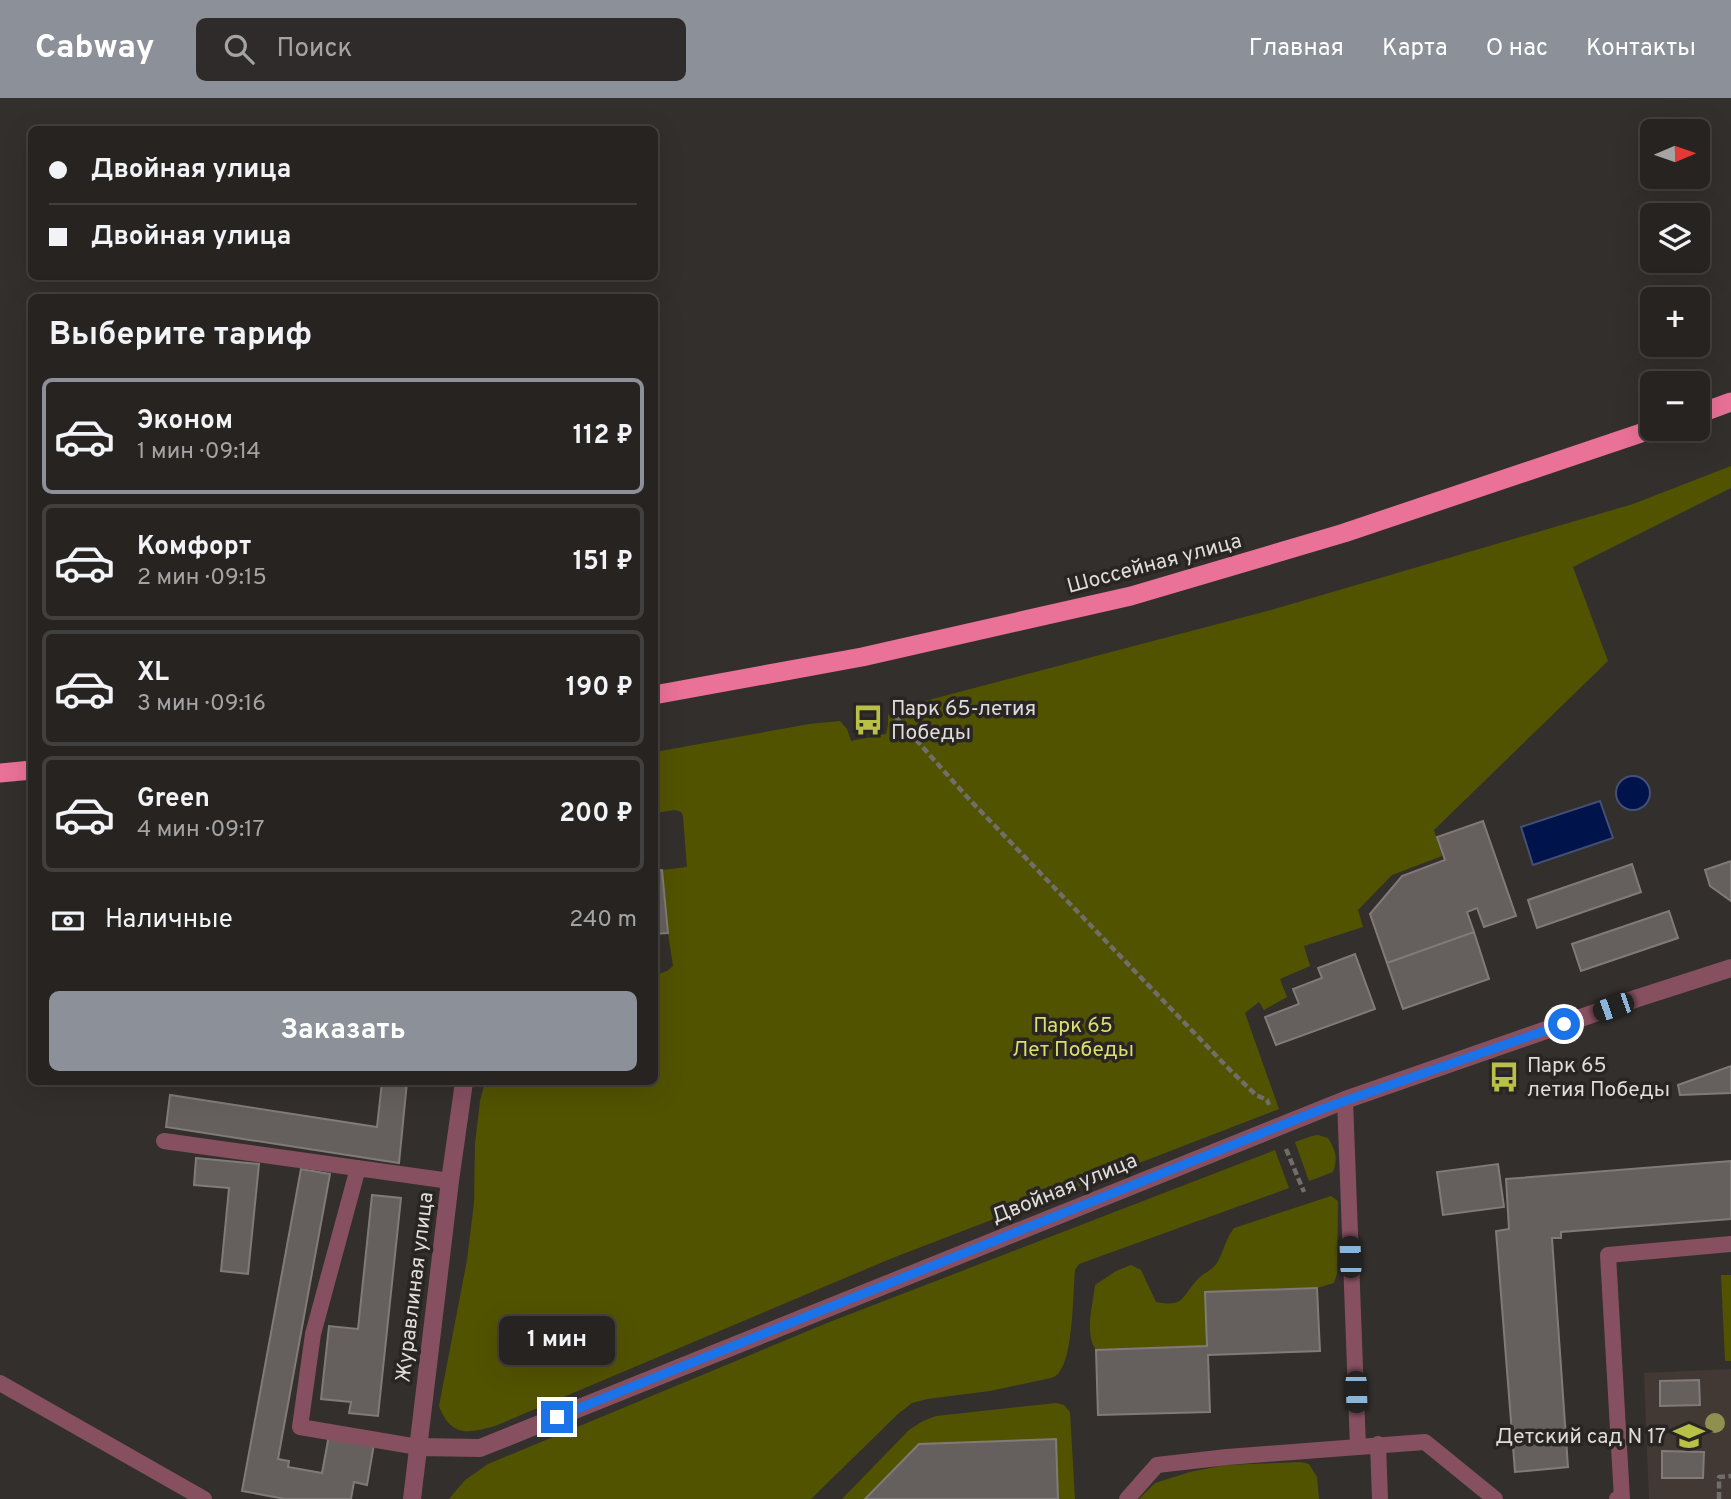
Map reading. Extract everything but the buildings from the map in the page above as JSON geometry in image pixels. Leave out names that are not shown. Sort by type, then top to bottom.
[{"type":"highway","points":[[1710,410],[1731,402]]},
{"type":"highway","name":"Шоссейная улица","points":[[658,694],[862,657],[1131,596],[1344,533],[1640,433]]},
{"type":"highway","points":[[0,773],[28,770]]},
{"type":"street","name":"Двойная улица","points":[[418,1447],[480,1448],[1345,1100],[1731,968]]},
{"type":"street","name":"Журавлиная улица","points":[[412,1499],[464,1085]]},
{"type":"lane","points":[[1345,1100],[1358,1447]]},
{"type":"lane","points":[[164,1141],[450,1181]]},
{"type":"lane","points":[[359,1168],[313,1334],[300,1427],[418,1447]]},
{"type":"lane","points":[[1617,1499],[1622,1499],[1608,1255],[1731,1244]]},
{"type":"lane","points":[[0,1382],[204,1499]]},
{"type":"lane","points":[[1127,1499],[1157,1465],[1425,1442],[1494,1499]]},
{"type":"lane","points":[[1378,1444],[1380,1499]]},
{"type":"path","points":[[895,716],[968,799],[1231,1071],[1256,1095],[1267,1100],[1304,1192]]},
{"type":"path","points":[[1719,1499],[1719,1477],[1731,1476]]},
{"type":"shaded area","points":[[1633,776],[1645,781],[1650,793],[1645,805],[1633,810],[1621,805],[1616,793],[1621,781]]},
{"type":"shaded area","points":[[1600,801],[1613,838],[1533,865],[1521,827]]},
{"type":"shaded area","name":"Детский сад N 17","points":[[1731,1369],[1731,1499],[1649,1499],[1644,1373]]},
{"type":"green space","name":"Парк 65 Лет Победы","points":[[1731,466],[1731,488],[1573,567],[1608,661],[1434,830],[1442,856],[1392,875],[1358,910],[1363,927],[1304,946],[1310,966],[1280,979],[1287,997],[1264,1010],[1259,1002],[1245,1013],[1279,1109],[890,1259],[495,1426],[462,1431],[449,1424],[439,1406],[467,1260],[474,1203],[475,1144],[484,1085],[658,1085],[658,974],[673,966],[662,870],[687,867],[681,812],[675,810],[658,813],[658,751],[809,724],[840,721],[847,729],[851,741],[886,734],[888,715],[902,707],[1271,610],[1633,504]]},
{"type":"green space","points":[[1318,1135],[1328,1138],[1336,1159],[1333,1172],[1309,1181],[1295,1142]]},
{"type":"green space","points":[[1275,1150],[1289,1188],[1079,1264],[1075,1270],[1068,1351],[1057,1374],[1051,1378],[990,1391],[912,1403],[811,1499],[449,1499],[465,1480],[488,1464],[827,1323]]},
{"type":"green space","points":[[1331,1196],[1338,1201],[1337,1274],[1334,1283],[1317,1288],[1206,1292],[1207,1346],[1096,1350],[1090,1335],[1095,1285],[1116,1271],[1131,1265],[1141,1270],[1156,1302],[1179,1301],[1200,1277],[1217,1263],[1234,1228]]},
{"type":"green space","points":[[1721,1275],[1731,1275],[1731,1361],[1725,1361]]},
{"type":"green space","points":[[1056,1403],[1064,1405],[1070,1412],[1075,1499],[1058,1499],[1055,1439],[919,1444],[865,1499],[842,1499],[909,1430],[923,1421],[936,1416]]},
{"type":"green space","points":[[1309,1464],[1317,1477],[1319,1499],[1139,1499],[1155,1483],[1190,1472],[1225,1465]]},
{"type":"place","name":"Парк 65-летия Победы","points":[[868,720]]},
{"type":"place","name":"Парк 65 летия Победы","points":[[1504,1077]]},
{"type":"place","name":"Детский сад N 17","points":[[1689,1436]]},
{"type":"route","points":[[557,1417],[1322,1109],[1564,1024]]}]
